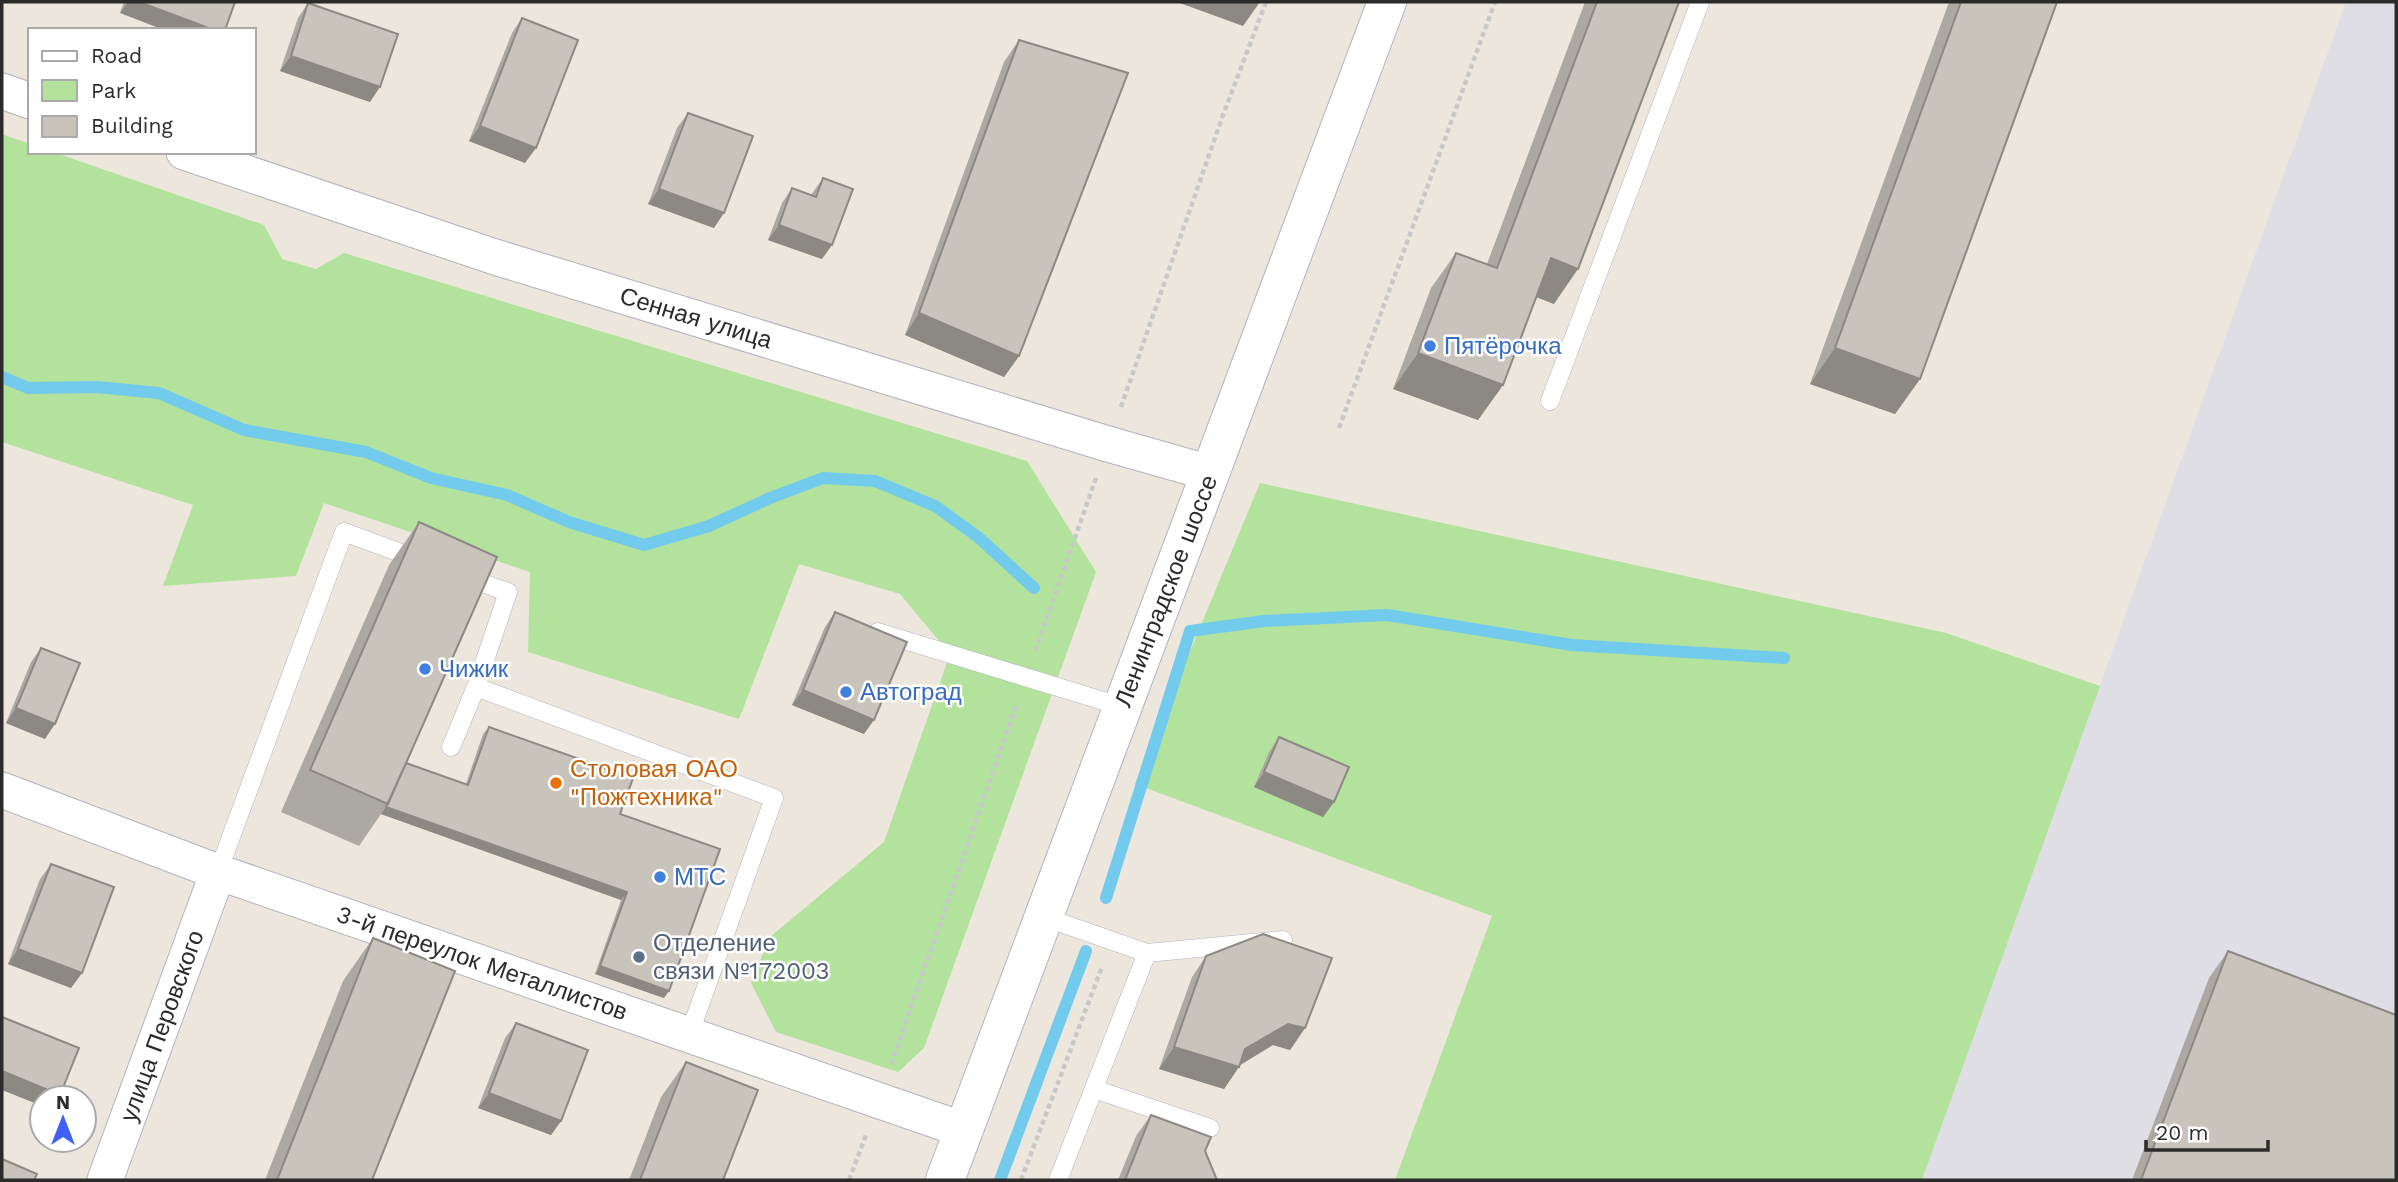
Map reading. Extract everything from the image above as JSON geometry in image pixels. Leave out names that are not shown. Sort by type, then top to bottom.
[{"type":"main road","name":"Ленинградское шоссе","points":[[945,1180],[1387,2]]},
{"type":"street","points":[[2,91],[28,99]]},
{"type":"street","name":"Сенная улица","points":[[190,154],[495,257],[1210,473]]},
{"type":"street","name":"3-й переулок Металлистов","points":[[2,790],[218,872],[964,1130]]},
{"type":"street","name":"улица Перовского","points":[[105,1180],[218,872]]},
{"type":"lane","points":[[1550,401],[1700,2]]},
{"type":"lane","points":[[218,872],[344,532],[508,592],[477,687],[451,747]]},
{"type":"lane","points":[[860,627],[1123,707]]},
{"type":"lane","points":[[477,687],[774,798],[689,1035]]},
{"type":"lane","points":[[1044,917],[1147,953],[1283,940]]},
{"type":"lane","points":[[1058,1180],[1147,953]]},
{"type":"lane","points":[[1094,1088],[1210,1128]]},
{"type":"path","points":[[849,1180],[1223,115],[1266,2]]},
{"type":"path","points":[[1339,428],[1495,2]]},
{"type":"path","points":[[1021,1180],[1112,940]]},
{"type":"shaded area","points":[[2346,2],[2396,2],[2396,1180],[1922,1180]]},
{"type":"green space","points":[[2,134],[28,143],[28,154],[59,154],[264,225],[282,259],[316,269],[344,253],[1027,461],[1096,572],[924,1048],[898,1072],[776,1032],[751,983],[770,937],[884,842],[950,654],[900,594],[799,564],[739,719],[528,652],[530,572],[324,503],[296,576],[163,586],[193,505],[2,442]]},
{"type":"green space","points":[[1260,483],[1946,633],[2100,686],[1922,1180],[1395,1180],[1492,916],[1135,784]]},
{"type":"building","points":[[139,2],[235,2],[226,28],[209,28]]},
{"type":"building","points":[[1597,2],[1679,2],[1578,269],[1551,258],[1503,385],[1418,353],[1456,253],[1497,268]]},
{"type":"building","points":[[1961,2],[2057,2],[1920,379],[1835,348]]},
{"type":"building","points":[[308,3],[398,34],[380,87],[291,56]]},
{"type":"building","points":[[522,18],[578,40],[536,148],[480,126]]},
{"type":"building","points":[[1019,40],[1128,73],[1019,356],[919,313]]},
{"type":"building","points":[[688,113],[753,136],[724,213],[659,189]]},
{"type":"building","points":[[823,178],[853,189],[832,245],[779,225],[792,188],[816,197]]},
{"type":"building","points":[[419,522],[497,557],[388,804],[310,770]]},
{"type":"building","points":[[835,612],[907,642],[874,720],[803,690]]},
{"type":"building","points":[[41,648],[80,663],[55,724],[16,708]]},
{"type":"building","points":[[489,727],[633,778],[620,814],[720,849],[669,991],[600,966],[627,892],[386,807],[406,763],[468,785]]},
{"type":"building","points":[[1279,737],[1349,767],[1334,802],[1264,772]]},
{"type":"building","points":[[51,864],[114,887],[82,973],[18,949]]},
{"type":"building","points":[[1263,934],[1332,958],[1305,1028],[1288,1024],[1245,1049],[1239,1067],[1174,1047],[1206,956]]},
{"type":"building","points":[[373,938],[455,971],[372,1180],[277,1180]]},
{"type":"building","points":[[2228,951],[2396,1015],[2396,1180],[2141,1180]]},
{"type":"building","points":[[2,1017],[79,1048],[64,1084],[33,1084],[2,1071]]},
{"type":"building","points":[[516,1023],[588,1050],[561,1121],[489,1093]]},
{"type":"building","points":[[686,1062],[758,1090],[723,1180],[640,1180]]},
{"type":"building","points":[[1151,1115],[1211,1137],[1205,1151],[1217,1180],[1125,1180]]},
{"type":"building","points":[[2,1159],[37,1174],[34,1180],[2,1180]]},
{"type":"waterway","points":[[2,377],[28,388],[97,387],[159,393],[244,430],[366,452],[431,478],[507,495],[569,522],[644,545],[709,526],[770,498],[823,478],[875,481],[935,506],[978,537],[1034,588]]},
{"type":"waterway","points":[[1106,898],[1190,631],[1264,621],[1387,615],[1572,645],[1784,658]]},
{"type":"waterway","points":[[1000,1180],[1086,951]]},
{"type":"place","name":"Пятёрочка","points":[[1430,346]]},
{"type":"place","name":"Чижик","points":[[425,669]]},
{"type":"place","name":"Автоград","points":[[846,692]]},
{"type":"place","name":"Столовая ОАО \"Пожтехника\"","points":[[556,783]]},
{"type":"place","name":"МТС","points":[[660,877]]},
{"type":"place","name":"Отделение связи №172003","points":[[639,957]]}]
